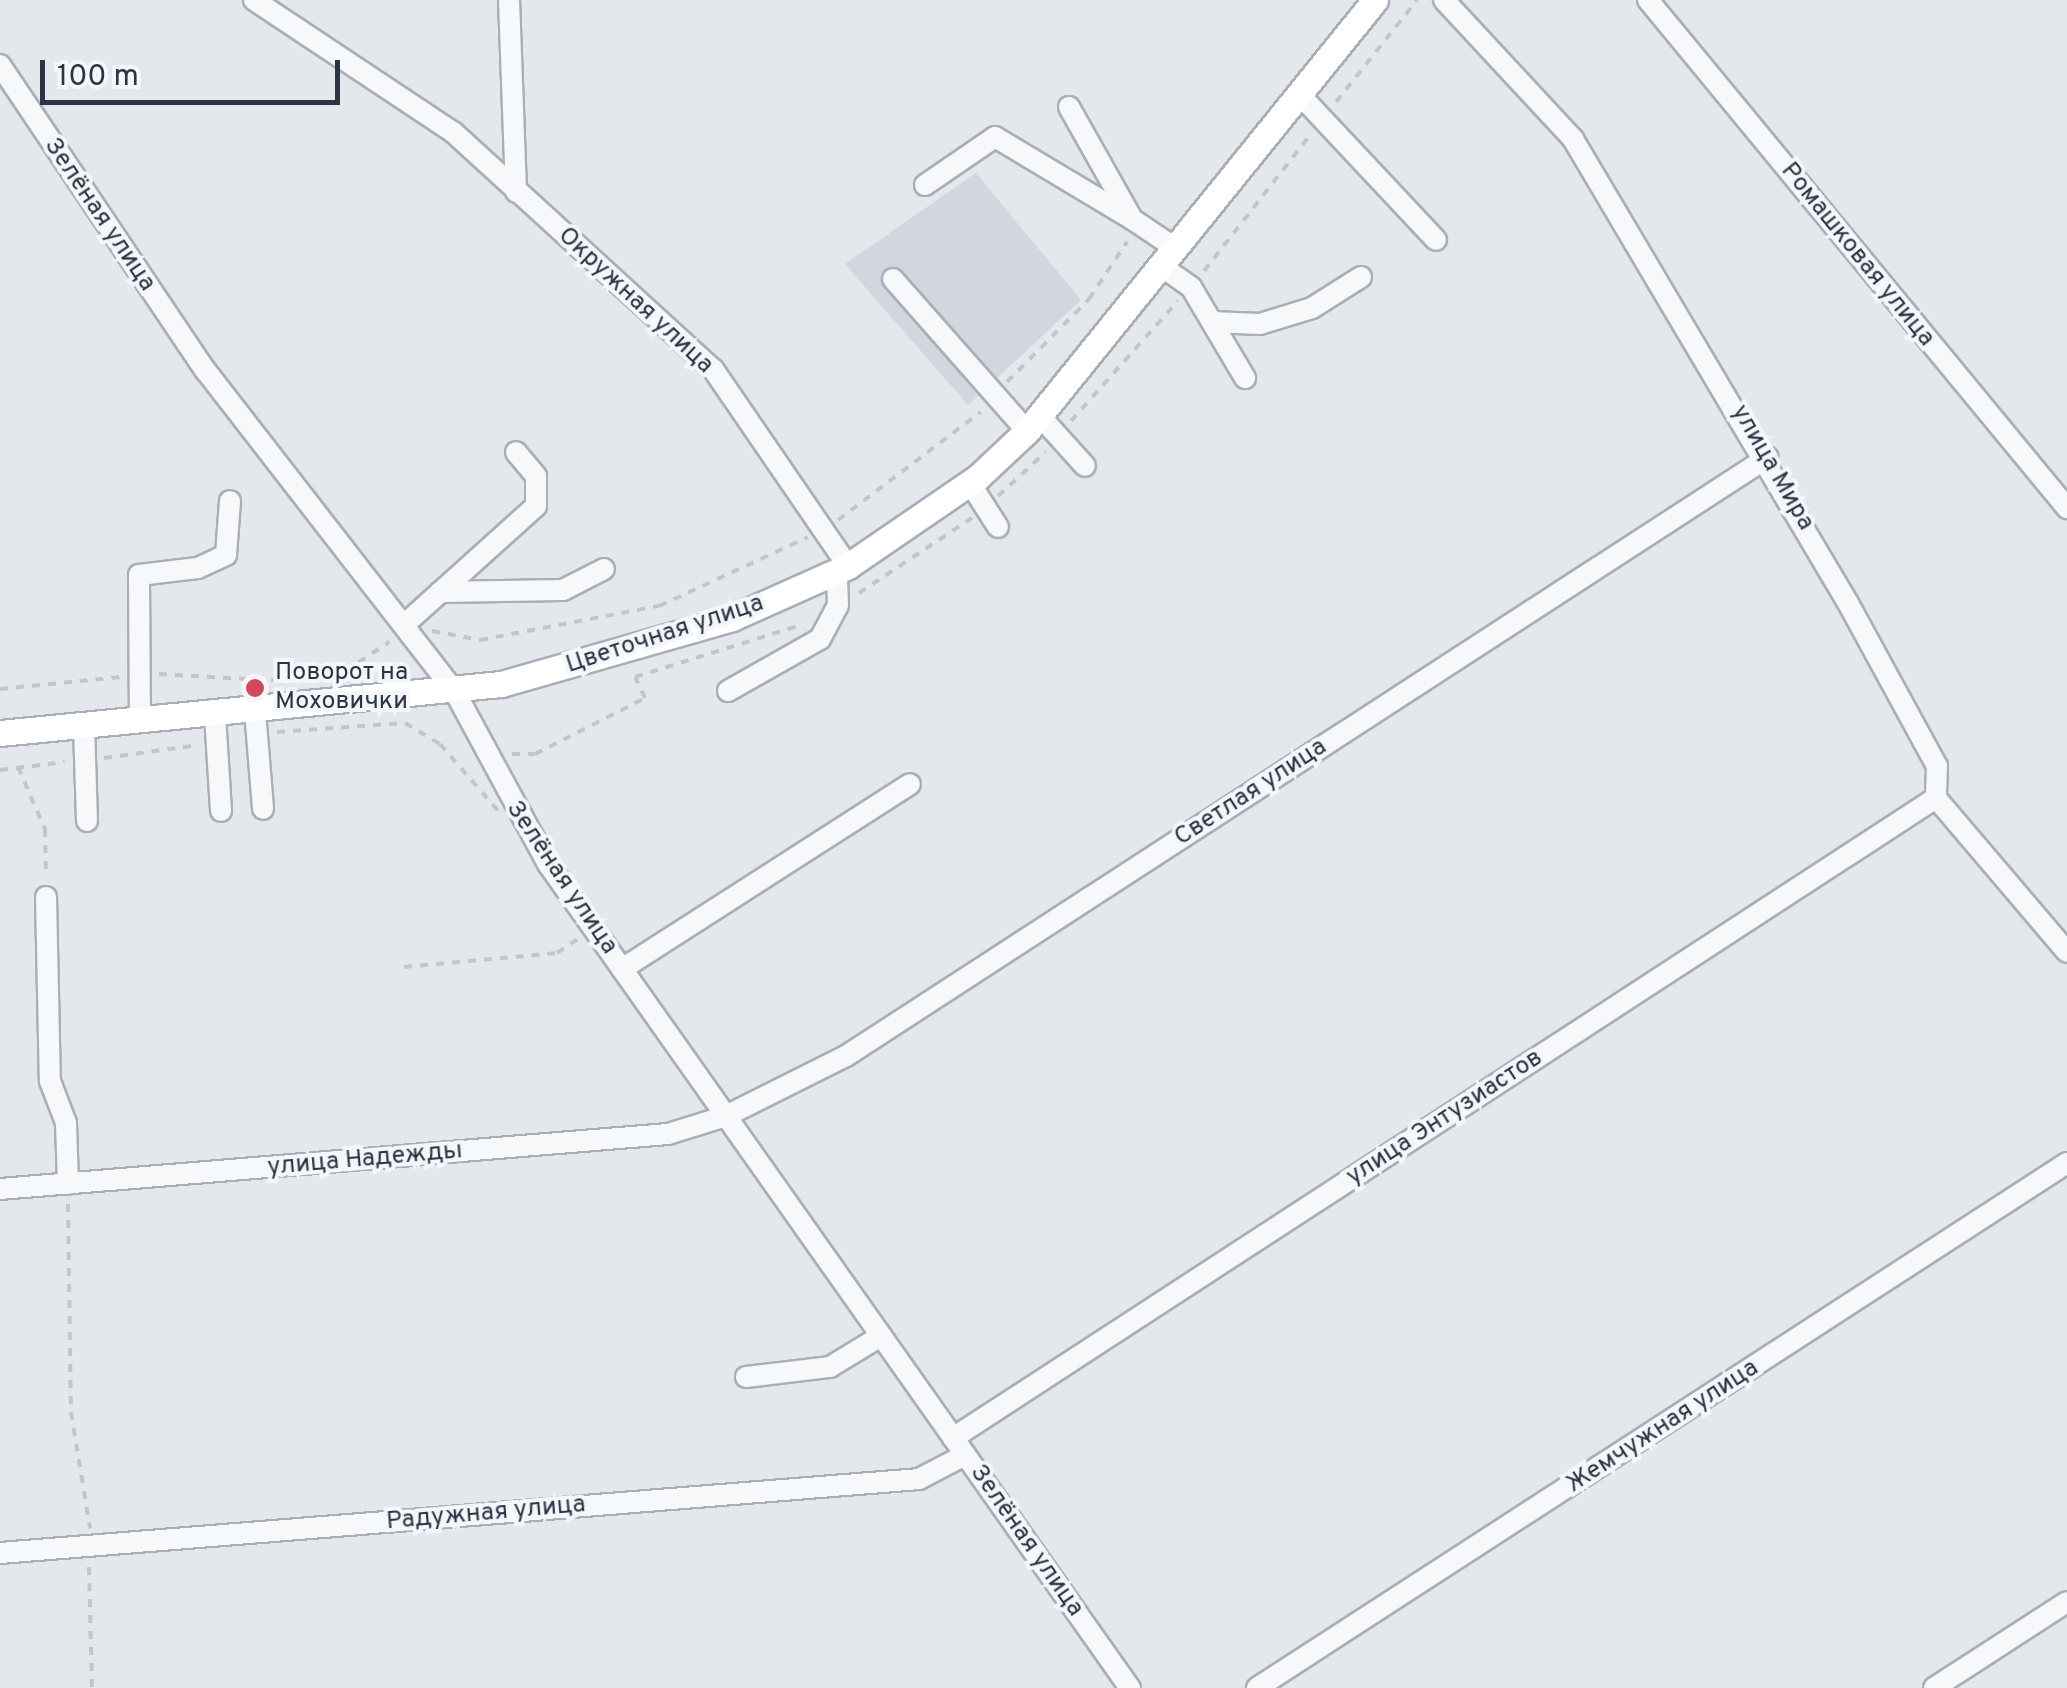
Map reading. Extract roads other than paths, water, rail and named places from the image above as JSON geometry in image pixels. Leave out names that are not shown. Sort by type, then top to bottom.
[{"type":"main road","name":"Цветочная улица","points":[[0,733],[456,692],[637,650],[843,569],[970,483],[1034,424],[1375,0]]},
{"type":"street","name":"Окружная улица","points":[[254,0],[452,132],[713,370],[843,569]]},
{"type":"street","points":[[509,0],[516,192]]},
{"type":"street","name":"улица Мира","points":[[1444,0],[1573,139],[1768,457],[1937,766],[1936,798]]},
{"type":"street","name":"Ромашковая улица","points":[[1648,0],[2067,508]]},
{"type":"street","name":"Зелёная улица","points":[[0,64],[206,371],[456,692],[512,808],[593,929],[1130,1688]]},
{"type":"street","points":[[1299,94],[1436,240]]},
{"type":"street","points":[[1069,108],[1132,219],[1192,287],[1245,378]]},
{"type":"street","points":[[925,185],[996,137],[1132,219]]},
{"type":"street","points":[[1212,322],[1277,319],[1360,277]]},
{"type":"street","points":[[893,279],[1034,424],[1085,466]]},
{"type":"street","points":[[405,624],[536,506],[536,476],[516,452]]},
{"type":"street","name":"Светлая улица","points":[[726,1116],[846,1056],[1768,457]]},
{"type":"street","points":[[970,483],[998,527]]},
{"type":"street","points":[[140,722],[139,574],[198,568],[226,554],[230,500]]},
{"type":"street","points":[[440,592],[563,590],[604,569]]},
{"type":"street","points":[[728,692],[820,639],[838,605],[843,569]]},
{"type":"street","points":[[255,711],[263,809]]},
{"type":"street","points":[[215,715],[221,811]]},
{"type":"street","points":[[84,726],[87,821]]},
{"type":"street","points":[[622,969],[910,784]]},
{"type":"street","points":[[1936,798],[2067,952]]},
{"type":"street","name":"улица Энтузиастов","points":[[959,1447],[1936,798]]},
{"type":"street","points":[[46,896],[49,1065],[66,1123],[68,1184]]},
{"type":"street","name":"улица Надежды","points":[[0,1188],[668,1134],[726,1116]]},
{"type":"street","name":"Жемчужная улица","points":[[1257,1688],[2067,1163]]},
{"type":"street","points":[[746,1377],[830,1367],[881,1336]]},
{"type":"street","name":"Радужная улица","points":[[0,1553],[919,1479],[959,1447]]},
{"type":"street","points":[[1934,1688],[2067,1602]]},
{"type":"place","name":"Поворот на Моховички","points":[[255,688]]}]
